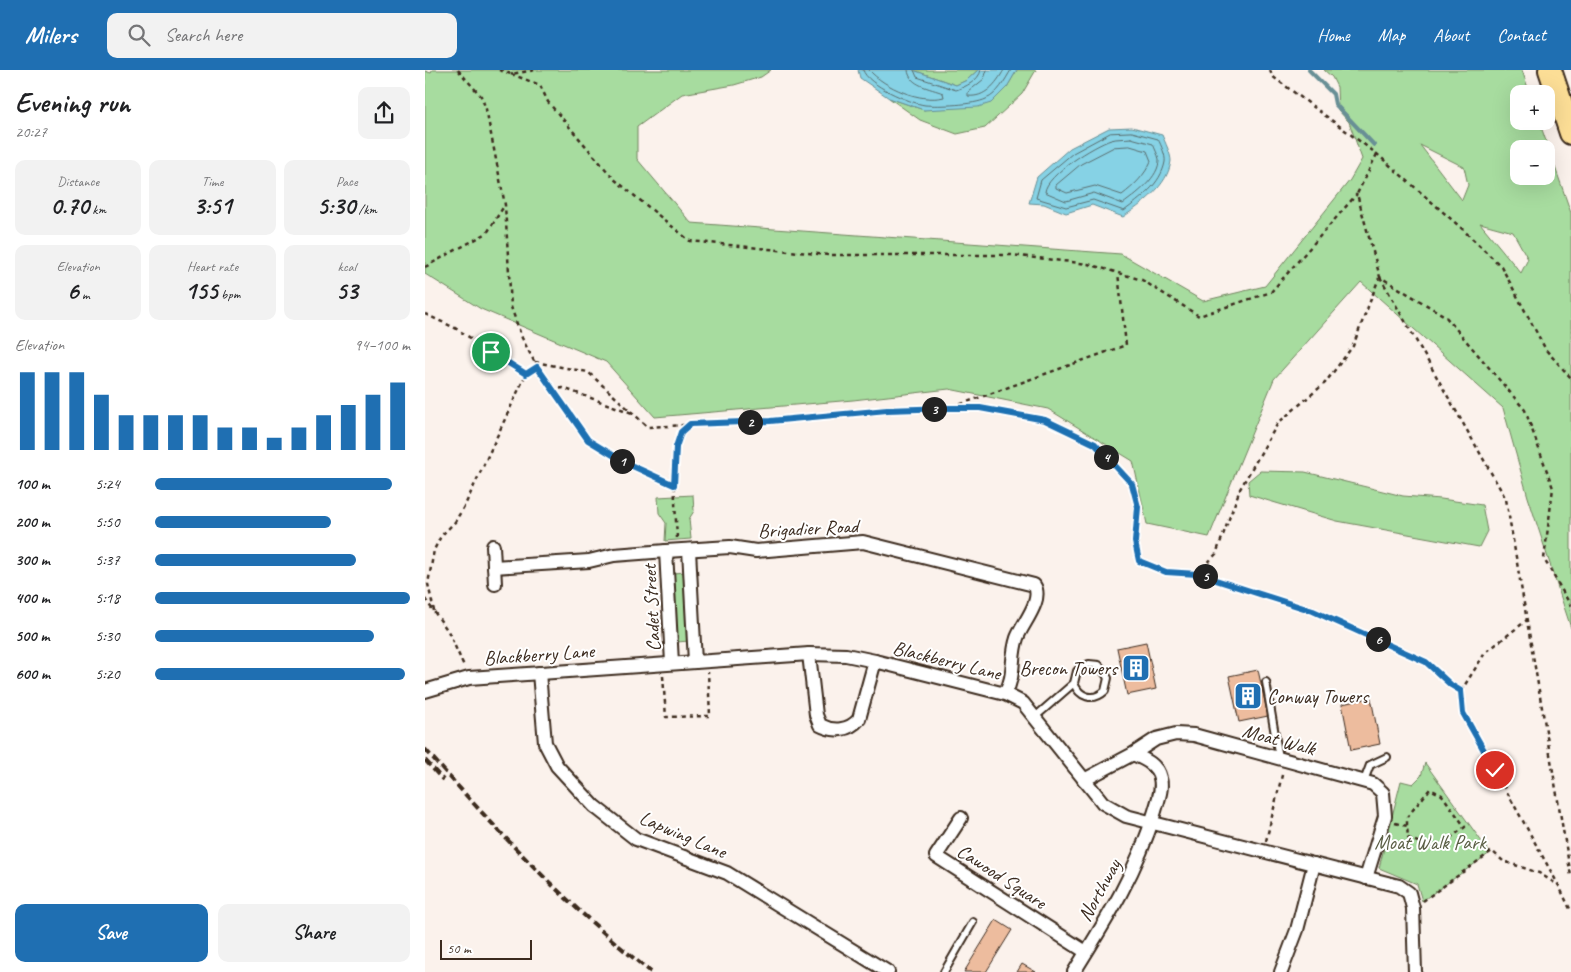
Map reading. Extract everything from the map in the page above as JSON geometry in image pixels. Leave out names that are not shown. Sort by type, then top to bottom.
[{"type":"highway","points":[[1550,70],[1571,134]]},
{"type":"street","name":"Brigadier Road","points":[[494,566],[589,561],[614,555],[677,550],[730,547],[756,551],[863,542],[1034,585],[1037,594],[1018,637],[1012,663],[1013,676],[1005,694]]},
{"type":"street","points":[[493,546],[495,584]]},
{"type":"street","name":"Cadet Street","points":[[677,550],[695,662]]},
{"type":"street","name":"Cadet Street","points":[[667,664],[677,550]]},
{"type":"street","points":[[809,654],[816,715],[820,725],[827,729],[844,729],[853,726],[859,719],[875,661]]},
{"type":"street","name":"Blackberry Lane","points":[[425,691],[469,678],[809,654],[846,655],[1005,694],[1023,703],[1103,803],[1125,816],[1399,886],[1409,893],[1413,908],[1415,972]]},
{"type":"street","name":"Lapwing Lane","points":[[539,673],[545,743],[557,766],[595,806],[637,839],[727,873],[888,972]]},
{"type":"street","name":"Moat Walk","points":[[1084,780],[1133,754],[1156,738],[1176,734],[1194,736],[1373,784],[1383,793],[1385,804],[1384,820],[1366,878]]},
{"type":"street","name":"Northway","points":[[1074,972],[1131,877],[1162,788],[1160,776],[1155,767],[1147,760],[1133,754]]},
{"type":"street","name":"Cawood Square","points":[[961,818],[936,856],[1086,952]]},
{"type":"street","points":[[1281,972],[1297,930],[1314,864]]},
{"type":"lane","points":[[1035,717],[1074,683],[1077,672],[1081,667],[1089,664],[1099,666],[1108,678],[1105,691],[1095,697],[1083,696],[1077,690],[1074,683]]},
{"type":"lane","points":[[1267,682],[1282,759]]},
{"type":"lane","points":[[1364,782],[1370,766],[1387,757]]},
{"type":"lane","points":[[944,972],[973,922]]},
{"type":"path","points":[[458,70],[481,96],[486,109],[505,205],[511,307],[521,338],[552,390],[588,440],[626,463],[674,485]]},
{"type":"path","points":[[499,70],[540,85],[548,102],[614,179],[690,241],[828,255],[1011,255],[1088,264],[1142,280],[1199,316],[1271,292],[1357,194],[1377,154]]},
{"type":"path","points":[[511,74],[536,70]]},
{"type":"path","points":[[1270,70],[1272,76],[1377,154],[1459,226],[1501,266],[1546,350],[1571,378]]},
{"type":"path","points":[[1357,194],[1379,277],[1507,499],[1571,876]]},
{"type":"path","points":[[425,267],[487,233],[505,205]]},
{"type":"path","points":[[949,408],[1126,345],[1118,273]]},
{"type":"path","points":[[1197,574],[1216,554],[1239,489],[1278,424],[1325,384],[1353,346],[1379,277]]},
{"type":"path","points":[[1379,277],[1445,316],[1525,410],[1553,488],[1544,559],[1571,606]]},
{"type":"path","points":[[425,314],[455,328],[526,374]]},
{"type":"path","points":[[535,362],[588,372],[648,427],[687,425]]},
{"type":"path","points":[[434,611],[428,584],[434,550],[441,536],[455,522],[466,502],[526,374],[537,367]]},
{"type":"path","points":[[552,390],[563,388],[636,415]]},
{"type":"path","points":[[677,550],[674,485],[676,447],[681,432],[690,424],[770,421],[887,410],[980,408],[1045,420],[1095,444],[1132,484],[1138,507],[1135,542],[1139,561],[1166,572],[1197,574],[1313,611],[1392,645],[1426,662],[1451,685],[1461,691]]},
{"type":"path","points":[[425,599],[449,631],[469,678]]},
{"type":"path","points":[[1527,620],[1485,653],[1461,691],[1463,713],[1571,911]]},
{"type":"path","points":[[667,664],[666,717],[710,716],[708,661]]},
{"type":"path","points":[[1264,851],[1282,759]]},
{"type":"path","points":[[1430,789],[1442,795],[1465,827],[1435,849],[1408,838],[1407,826],[1407,817],[1430,789]]},
{"type":"path","points":[[1384,820],[1407,826]]},
{"type":"path","points":[[1413,908],[1491,852],[1503,861],[1539,873],[1559,886]]},
{"type":"green space","points":[[432,70],[771,70],[761,77],[734,85],[682,94],[637,127],[637,159],[691,223],[1121,254],[1203,301],[1265,286],[1350,180],[1362,159],[1349,122],[1338,110],[1337,87],[1332,77],[1324,70],[1522,70],[1527,85],[1510,85],[1510,130],[1542,130],[1546,140],[1510,140],[1510,185],[1555,185],[1555,167],[1571,213],[1571,628],[1528,497],[1503,408],[1361,282],[1274,379],[1209,537],[1147,524],[1133,461],[1048,409],[949,389],[853,400],[655,417],[606,362],[481,309],[425,274],[425,71],[431,73]],"holes":[[[1420,145],[1464,167],[1468,185],[1462,200]],[[1480,223],[1513,232],[1528,259],[1521,273]]]},
{"type":"green space","points":[[913,70],[978,70],[967,80],[956,85]]},
{"type":"green space","points":[[1017,70],[1036,70],[1022,94],[985,128],[957,134],[920,120],[889,98],[924,110],[1007,87]]},
{"type":"green space","points":[[1260,471],[1305,472],[1403,496],[1482,505],[1487,531],[1479,547],[1337,521],[1249,495],[1248,481]]},
{"type":"green space","points":[[693,495],[694,511],[689,519],[691,539],[665,541],[666,523],[659,513],[658,497]]},
{"type":"green space","points":[[685,572],[689,641],[677,642],[673,573]]},
{"type":"green space","name":"Moat Walk Park","points":[[1425,763],[1490,853],[1422,901],[1417,884],[1379,868],[1401,781],[1413,784],[1421,776]]},
{"type":"water","points":[[858,70],[913,70],[956,85],[967,80],[978,70],[1017,70],[1007,87],[991,103],[978,107],[924,110],[889,98],[860,78]]},
{"type":"water","points":[[1132,127],[1162,135],[1171,161],[1165,179],[1153,194],[1138,207],[1123,217],[1092,205],[1066,213],[1044,204],[1029,203],[1037,177],[1070,148],[1109,128]]},
{"type":"building","name":"Brecon Towers","points":[[1146,642],[1156,689],[1127,695],[1117,648]]},
{"type":"building","name":"Conway Towers","points":[[1258,670],[1268,716],[1239,722],[1229,676]]},
{"type":"building","points":[[1371,698],[1380,744],[1351,750],[1342,704]]},
{"type":"building","points":[[996,920],[1012,930],[986,972],[964,972]]},
{"type":"building","points":[[1022,964],[1036,972],[1017,972]]},
{"type":"waterway","points":[[1309,70],[1333,94],[1335,104],[1374,145]]},
{"type":"railway","points":[[425,749],[505,837],[561,894],[651,972]]},
{"type":"railway","points":[[425,760],[443,780]]},
{"type":"place","name":"Brecon Towers","points":[[1136,668]]},
{"type":"place","name":"Conway Towers","points":[[1248,696]]},
{"type":"route","points":[[491,352],[526,374],[537,367],[588,440],[626,463],[674,485],[676,447],[681,432],[690,424],[770,421],[887,410],[949,408],[980,408],[1045,420],[1095,444],[1132,484],[1138,507],[1135,542],[1139,561],[1166,572],[1197,574],[1313,611],[1392,645],[1426,662],[1451,685],[1461,691],[1463,713],[1495,770]]}]
